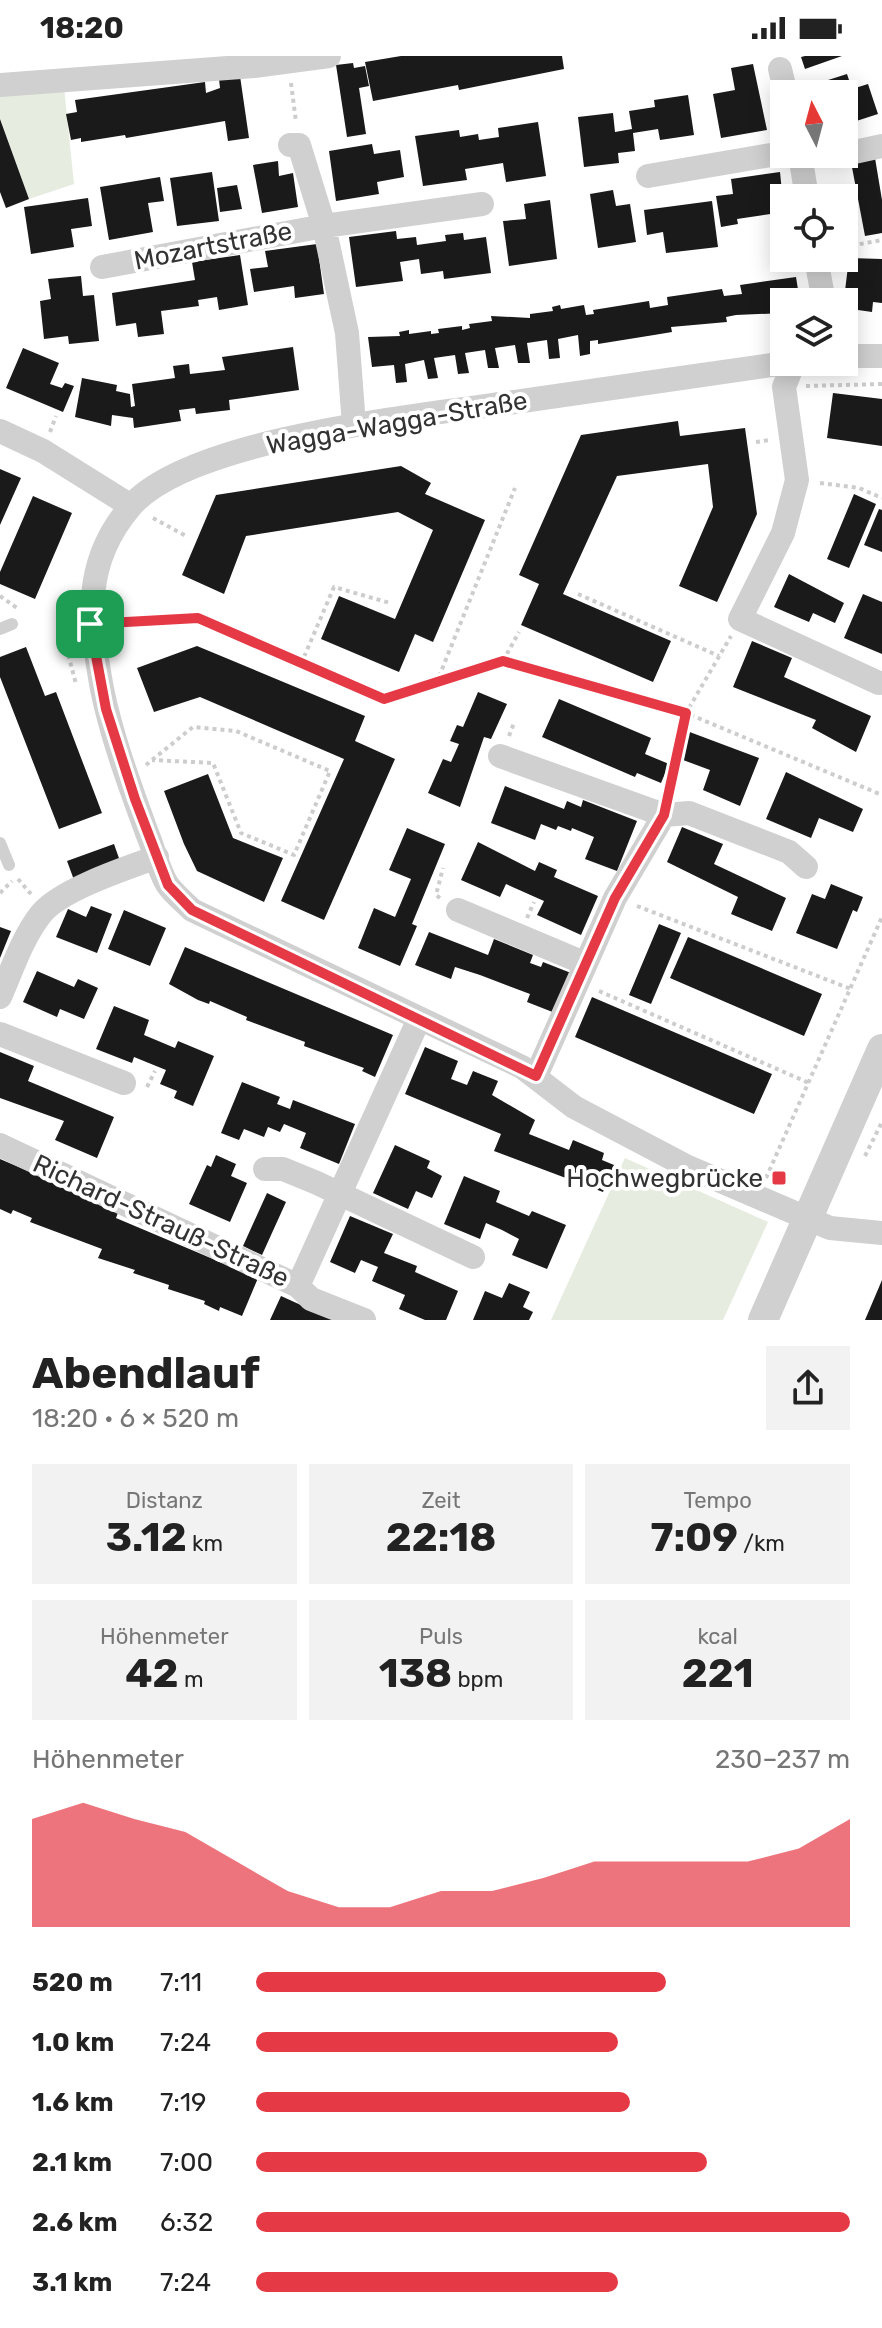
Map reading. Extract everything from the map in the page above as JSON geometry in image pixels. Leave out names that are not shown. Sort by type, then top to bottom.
[{"type":"street","points":[[0,85],[126,66],[288,61],[329,56]]},
{"type":"street","name":"Mozartstraße","points":[[294,145],[324,226],[347,333],[354,425]]},
{"type":"street","points":[[858,151],[882,146]]},
{"type":"street","points":[[648,176],[770,155]]},
{"type":"street","name":"Mozartstraße","points":[[102,267],[324,226],[482,204]]},
{"type":"street","points":[[858,356],[882,356]]},
{"type":"street","name":"Wagga-Wagga-Straße","points":[[770,365],[354,425],[268,444],[200,464],[158,484],[131,506],[103,552],[92,594],[90,624],[106,709],[129,779],[168,885],[192,910],[536,1076],[574,1107],[688,1167],[830,1228],[882,1233]]},
{"type":"street","points":[[788,376],[784,387],[797,480],[783,533],[740,619],[879,683]]},
{"type":"street","points":[[0,431],[43,451],[131,506]]},
{"type":"street","points":[[500,756],[664,815],[689,813],[789,852],[806,867]]},
{"type":"street","points":[[536,1076],[615,898],[664,815]]},
{"type":"street","points":[[0,997],[29,931],[42,912],[68,895],[157,857]]},
{"type":"street","points":[[458,910],[580,972]]},
{"type":"street","points":[[298,1286],[419,1019]]},
{"type":"street","points":[[0,1034],[124,1083]]},
{"type":"street","points":[[763,1320],[882,1049]]},
{"type":"street","name":"Richard-Strauß-Straße","points":[[0,1145],[298,1286],[311,1299],[364,1320]]},
{"type":"street","points":[[265,1169],[283,1169],[314,1189],[340,1195],[473,1257]]},
{"type":"lane","points":[[0,843],[9,865]]},
{"type":"path","points":[[288,61],[294,145]]},
{"type":"path","points":[[858,244],[882,240]]},
{"type":"path","points":[[784,387],[882,384]]},
{"type":"path","points":[[797,480],[859,488],[882,498]]},
{"type":"path","points":[[436,684],[515,488]]},
{"type":"path","points":[[131,506],[186,536]]},
{"type":"path","points":[[300,665],[334,587],[390,603]]},
{"type":"path","points":[[578,594],[719,656]]},
{"type":"path","points":[[90,624],[198,618],[384,699],[503,661],[686,713],[882,795]]},
{"type":"path","points":[[664,815],[686,713],[740,619]]},
{"type":"path","points":[[503,661],[519,632]]},
{"type":"path","points":[[129,779],[152,760],[193,727],[236,731],[330,771],[294,855],[241,833],[213,763],[152,760]]},
{"type":"path","points":[[0,893],[16,877],[42,912]]},
{"type":"path","points":[[615,898],[851,989]]},
{"type":"path","points":[[757,1198],[882,917]]},
{"type":"path","points":[[580,972],[809,1083]]},
{"type":"shaded area","points":[[64,87],[74,184],[29,199],[0,118],[0,92]]},
{"type":"shaded area","points":[[625,1158],[768,1222],[723,1320],[551,1320]]},
{"type":"building","points":[[401,56],[562,56],[564,69],[459,90],[458,85],[373,101],[365,62]]},
{"type":"building","points":[[805,56],[842,56],[805,69],[801,57]]},
{"type":"building","points":[[353,63],[354,68],[365,66],[369,86],[359,88],[366,134],[347,137],[336,65]]},
{"type":"building","points":[[753,64],[767,130],[721,138],[713,94],[735,90],[731,68]]},
{"type":"building","points":[[847,74],[849,80],[828,80]]},
{"type":"building","points":[[240,76],[249,138],[228,141],[225,121],[126,138],[125,135],[81,142],[81,138],[71,140],[66,114],[77,112],[75,100],[205,82],[206,93],[220,88],[219,79]]},
{"type":"building","points":[[868,84],[878,114],[858,120],[858,87]]},
{"type":"building","points":[[688,95],[694,135],[660,140],[658,129],[633,133],[635,151],[618,153],[619,163],[584,167],[578,117],[613,113],[615,132],[632,129],[629,111],[655,107],[654,100]]},
{"type":"building","points":[[0,119],[29,199],[6,208],[0,192]]},
{"type":"building","points":[[538,122],[546,176],[506,182],[503,163],[465,169],[467,180],[423,186],[415,136],[459,130],[460,137],[478,134],[479,140],[499,137],[498,128]]},
{"type":"building","points":[[372,144],[374,154],[400,150],[404,177],[377,182],[379,194],[336,201],[329,151]]},
{"type":"building","points":[[875,158],[882,200],[882,233],[865,236],[858,184],[855,184],[852,168],[858,168],[858,161]]},
{"type":"building","points":[[278,161],[279,176],[293,173],[298,207],[262,213],[253,165]]},
{"type":"building","points":[[212,172],[219,221],[177,226],[170,178]]},
{"type":"building","points":[[780,172],[781,184],[770,184],[770,214],[737,219],[738,224],[721,227],[716,196],[733,194],[731,179]]},
{"type":"building","points":[[160,177],[164,201],[148,203],[153,232],[109,240],[100,187]]},
{"type":"building","points":[[237,185],[242,209],[220,212],[217,188]]},
{"type":"building","points":[[613,190],[616,206],[630,204],[636,242],[598,248],[590,194]]},
{"type":"building","points":[[88,198],[92,226],[71,229],[74,247],[31,254],[24,207]]},
{"type":"building","points":[[550,200],[557,259],[509,266],[503,221],[526,219],[524,204]]},
{"type":"building","points":[[712,201],[718,247],[666,253],[663,232],[647,235],[644,210]]},
{"type":"building","points":[[396,231],[397,239],[416,237],[417,245],[446,241],[445,235],[463,233],[464,240],[486,237],[491,273],[444,279],[443,271],[421,274],[419,259],[400,262],[403,281],[356,287],[349,237]]},
{"type":"building","points":[[317,244],[324,294],[295,298],[294,286],[254,292],[250,269],[268,267],[265,251]]},
{"type":"building","points":[[240,255],[248,305],[219,310],[217,297],[198,300],[199,306],[161,311],[164,334],[138,337],[136,323],[116,326],[112,293],[195,280],[192,262]]},
{"type":"building","points":[[858,258],[882,259],[882,303],[873,302],[872,312],[858,310],[858,288],[845,288],[847,272],[858,272]]},
{"type":"building","points":[[81,276],[83,296],[94,295],[99,341],[69,344],[68,336],[44,339],[40,301],[51,299],[48,279]]},
{"type":"building","points":[[796,277],[798,288],[770,288],[770,314],[736,315],[726,317],[727,322],[671,327],[672,332],[598,344],[598,340],[590,341],[590,354],[580,356],[578,335],[558,339],[560,358],[549,359],[547,340],[527,343],[530,363],[518,363],[515,345],[495,348],[499,368],[488,368],[485,350],[465,353],[469,373],[458,374],[455,355],[434,358],[438,378],[428,379],[424,360],[405,364],[407,382],[396,383],[394,365],[372,367],[368,337],[400,336],[399,332],[409,330],[409,334],[431,331],[431,334],[439,333],[438,329],[462,326],[462,330],[470,328],[469,324],[492,321],[491,316],[530,318],[530,314],[553,311],[552,307],[560,305],[561,309],[584,305],[586,315],[594,314],[593,310],[649,301],[650,308],[668,305],[667,297],[722,289],[724,296],[742,294],[740,285]]},
{"type":"building","points":[[293,347],[299,390],[229,400],[230,410],[196,414],[195,408],[179,410],[181,421],[134,428],[133,418],[112,415],[111,426],[75,417],[82,378],[117,385],[116,391],[130,394],[131,407],[135,406],[132,384],[175,378],[173,366],[189,364],[190,374],[225,370],[222,357]]},
{"type":"building","points":[[23,348],[59,363],[50,384],[62,388],[65,383],[74,386],[63,412],[6,388]]},
{"type":"building","points":[[833,393],[882,399],[882,446],[827,438]]},
{"type":"building","points":[[678,421],[680,436],[745,428],[757,514],[717,602],[679,586],[713,507],[708,464],[617,476],[563,594],[671,641],[653,682],[521,625],[539,584],[519,575],[581,435]]},
{"type":"building","points":[[401,466],[431,483],[425,494],[485,520],[433,642],[415,634],[399,672],[321,639],[339,596],[395,619],[433,530],[398,512],[246,536],[224,594],[182,575],[216,495]]},
{"type":"building","points":[[0,469],[21,478],[0,525]]},
{"type":"building","points":[[854,494],[876,504],[849,568],[827,559]]},
{"type":"building","points":[[33,496],[72,513],[35,599],[0,584],[0,572]]},
{"type":"building","points":[[879,509],[882,510],[882,552],[864,545]]},
{"type":"building","points":[[789,574],[844,603],[835,623],[813,613],[809,622],[774,607]]},
{"type":"building","points":[[863,594],[882,602],[882,654],[844,638]]},
{"type":"building","points":[[752,641],[792,658],[784,677],[871,716],[856,752],[812,728],[816,720],[733,687]]},
{"type":"building","points":[[197,646],[365,716],[355,741],[395,759],[324,920],[281,901],[344,759],[200,697],[154,712],[137,668]]},
{"type":"building","points":[[26,647],[45,696],[56,692],[102,813],[59,829],[0,677],[0,657]]},
{"type":"building","points":[[478,692],[507,704],[491,739],[484,737],[460,807],[428,793],[443,759],[451,762],[459,744],[450,741],[457,725],[463,727]]},
{"type":"building","points":[[559,699],[651,738],[645,754],[669,764],[661,783],[637,773],[635,777],[542,737]]},
{"type":"building","points":[[687,731],[759,758],[740,806],[703,790],[710,770],[683,760]]},
{"type":"building","points":[[786,772],[863,809],[853,832],[819,818],[811,838],[766,819]]},
{"type":"building","points":[[208,774],[233,838],[283,858],[264,902],[197,871],[184,844],[164,791]]},
{"type":"building","points":[[505,786],[564,809],[567,801],[581,807],[583,800],[637,821],[617,871],[585,859],[594,837],[572,828],[571,831],[558,826],[556,830],[541,824],[535,840],[491,823]]},
{"type":"building","points":[[682,827],[723,844],[714,864],[786,898],[772,931],[731,914],[738,897],[667,862]]},
{"type":"building","points":[[407,828],[445,844],[412,924],[417,926],[400,966],[358,948],[374,908],[395,917],[411,879],[389,870]]},
{"type":"building","points":[[478,842],[535,871],[539,862],[557,870],[554,877],[598,896],[581,935],[537,915],[544,901],[506,884],[500,897],[461,880]]},
{"type":"building","points":[[114,844],[121,864],[74,880],[67,861]]},
{"type":"building","points":[[831,884],[863,897],[857,912],[853,910],[837,949],[796,933],[812,894],[825,899]]},
{"type":"building","points":[[91,906],[112,914],[97,953],[56,937],[68,909],[86,917]]},
{"type":"building","points":[[124,910],[166,928],[150,966],[108,949]]},
{"type":"building","points":[[659,924],[681,933],[651,1004],[629,995]]},
{"type":"building","points":[[0,927],[11,931],[0,958]]},
{"type":"building","points":[[429,932],[488,955],[494,939],[533,955],[530,963],[541,967],[543,962],[571,973],[555,1013],[527,1002],[530,994],[480,975],[455,967],[451,979],[415,965]]},
{"type":"building","points":[[688,937],[822,994],[804,1036],[670,978]]},
{"type":"building","points":[[185,947],[393,1035],[375,1077],[362,1071],[364,1068],[304,1046],[305,1042],[246,1020],[247,1017],[210,1001],[209,1004],[198,1000],[169,984]]},
{"type":"building","points":[[37,971],[74,987],[78,979],[98,988],[84,1019],[60,1009],[57,1017],[23,1002]]},
{"type":"building","points":[[592,997],[772,1074],[754,1114],[575,1037]]},
{"type":"building","points":[[114,1006],[149,1020],[144,1035],[175,1048],[178,1041],[214,1056],[193,1106],[174,1098],[177,1091],[160,1084],[166,1070],[134,1057],[132,1063],[96,1049]]},
{"type":"building","points":[[425,1047],[458,1061],[451,1079],[467,1085],[473,1071],[498,1081],[492,1095],[535,1120],[529,1134],[569,1150],[573,1140],[604,1153],[602,1160],[614,1165],[603,1192],[494,1151],[501,1134],[405,1094]]},
{"type":"building","points":[[0,1052],[34,1066],[28,1081],[114,1117],[97,1158],[55,1140],[64,1121],[0,1098]]},
{"type":"building","points":[[242,1082],[280,1097],[277,1104],[290,1109],[293,1100],[355,1124],[339,1164],[300,1148],[306,1133],[284,1124],[280,1132],[268,1127],[264,1137],[244,1129],[239,1140],[221,1133]]},
{"type":"building","points":[[395,1145],[430,1161],[427,1168],[442,1176],[432,1198],[416,1191],[408,1209],[373,1193]]},
{"type":"building","points":[[216,1155],[236,1164],[231,1176],[247,1183],[230,1222],[189,1204],[207,1165],[211,1167]]},
{"type":"building","points":[[0,1159],[119,1210],[116,1218],[258,1278],[242,1316],[220,1307],[219,1311],[204,1304],[205,1301],[168,1289],[169,1285],[98,1258],[102,1249],[30,1222],[32,1218],[13,1210],[11,1214],[0,1209]]},
{"type":"building","points":[[464,1176],[500,1191],[496,1202],[529,1216],[532,1211],[566,1225],[547,1269],[512,1255],[519,1239],[486,1223],[480,1239],[444,1224]]},
{"type":"building","points":[[267,1193],[286,1202],[262,1255],[243,1246]]},
{"type":"building","points":[[350,1216],[393,1234],[384,1253],[417,1266],[415,1272],[458,1291],[446,1320],[425,1320],[399,1309],[405,1295],[372,1281],[378,1267],[361,1260],[355,1273],[330,1262]]},
{"type":"building","points":[[882,1280],[882,1320],[865,1320]]},
{"type":"building","points":[[509,1283],[530,1292],[523,1307],[533,1312],[529,1320],[473,1320],[485,1291],[502,1298]]},
{"type":"building","points":[[281,1296],[334,1320],[270,1320]]},
{"type":"place","name":"Hochwegbrücke","points":[[779,1178]]},
{"type":"route","points":[[198,618],[384,699],[503,661],[686,713],[664,815],[615,898],[536,1076],[192,910],[168,885],[135,799],[106,709],[90,624],[198,618]]}]
